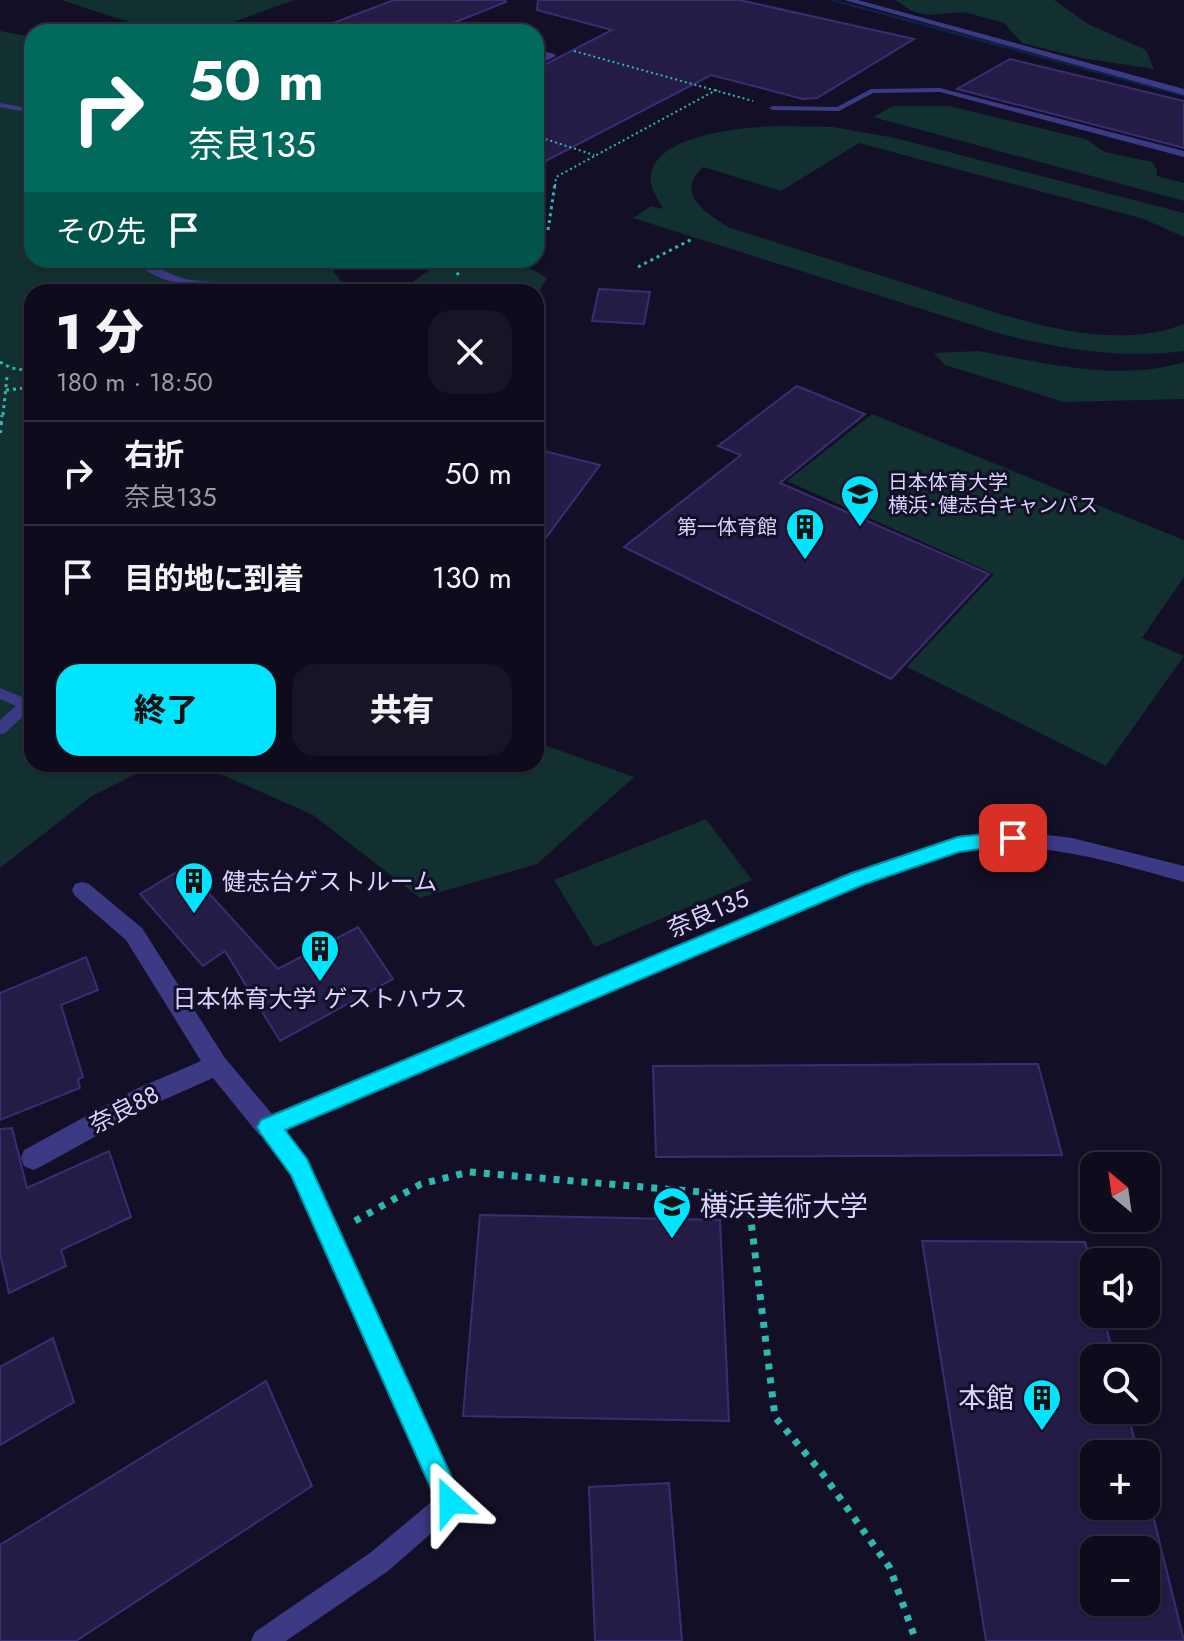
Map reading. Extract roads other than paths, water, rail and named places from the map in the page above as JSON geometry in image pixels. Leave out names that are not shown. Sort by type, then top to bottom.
[{"type":"street","points":[[848,0],[1184,92]]},
{"type":"street","name":"奈良135","points":[[268,1127],[858,878],[958,844],[1013,838],[1105,853],[1184,874]]},
{"type":"street","points":[[82,890],[134,934],[217,1065],[268,1127]]},
{"type":"street","name":"奈良88","points":[[33,1158],[144,1097],[217,1065]]},
{"type":"lane","points":[[773,108],[839,109],[871,91],[940,90],[1184,154]]},
{"type":"lane","points":[[0,105],[24,110]]},
{"type":"lane","points":[[147,268],[156,275],[194,284]]},
{"type":"lane","points":[[0,693],[24,701]]},
{"type":"lane","points":[[0,729],[24,706]]},
{"type":"lane","points":[[264,1641],[379,1562],[450,1502],[299,1167],[268,1127]]},
{"type":"waterway","points":[[831,0],[1184,95]]},
{"type":"place","name":"日本体育大学 横浜･健志台キャンパス","points":[[860,528]]},
{"type":"place","name":"第一体育館","points":[[805,561]]},
{"type":"place","name":"健志台ゲストルーム","points":[[194,915]]},
{"type":"place","name":"日本体育大学 ゲストハウス","points":[[320,983]]},
{"type":"place","name":"横浜美術大学","points":[[672,1240]]},
{"type":"place","name":"本館","points":[[1042,1432]]}]
